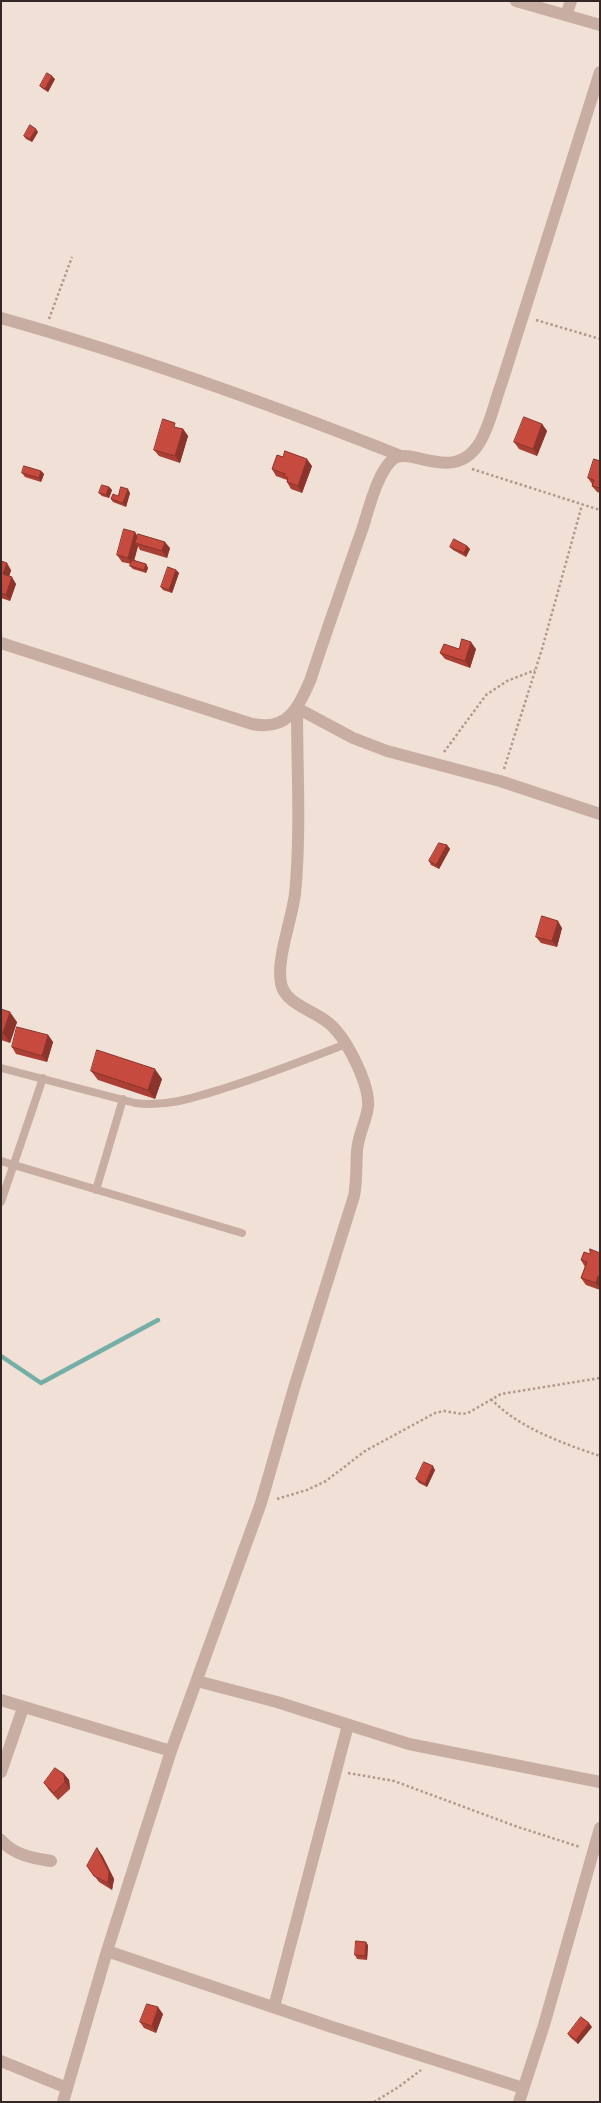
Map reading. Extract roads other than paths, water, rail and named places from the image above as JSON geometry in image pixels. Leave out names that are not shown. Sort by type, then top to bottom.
[{"type":"street","points":[[516,1],[600,25]]},
{"type":"street","points":[[566,15],[571,1]]},
{"type":"street","points":[[1,318],[44,330],[267,404],[401,456],[439,463],[452,463],[469,454],[479,443],[483,435],[600,72]]},
{"type":"street","points":[[1,643],[252,724],[266,726],[279,724],[297,708],[310,681],[374,496],[388,464],[394,458],[401,456]]},
{"type":"street","points":[[297,708],[354,738],[387,752],[436,763],[500,781],[600,814]]},
{"type":"street","points":[[63,2102],[107,1951],[171,1751],[261,1503],[294,1388],[354,1196],[358,1174],[358,1142],[367,1113],[368,1102],[365,1085],[346,1044],[332,1025],[289,998],[281,986],[282,960],[293,912],[298,856],[297,708]]},
{"type":"street","points":[[197,1681],[277,1702],[409,1744],[600,1782]]},
{"type":"street","points":[[1,1700],[171,1751]]},
{"type":"street","points":[[1,1772],[23,1708]]},
{"type":"street","points":[[274,2007],[348,1725]]},
{"type":"street","points":[[519,2102],[544,2025],[600,1828]]},
{"type":"street","points":[[1,1840],[17,1853],[51,1861]]},
{"type":"street","points":[[107,1951],[523,2088]]},
{"type":"street","points":[[1,2061],[67,2088]]},
{"type":"lane","points":[[1,1068],[123,1099],[148,1104],[174,1103],[238,1084],[346,1044]]},
{"type":"lane","points":[[1,1202],[43,1078]]},
{"type":"lane","points":[[96,1190],[123,1099]]},
{"type":"lane","points":[[1,1161],[242,1233]]},
{"type":"waterway","points":[[1,1356],[41,1383],[158,1320]]}]
